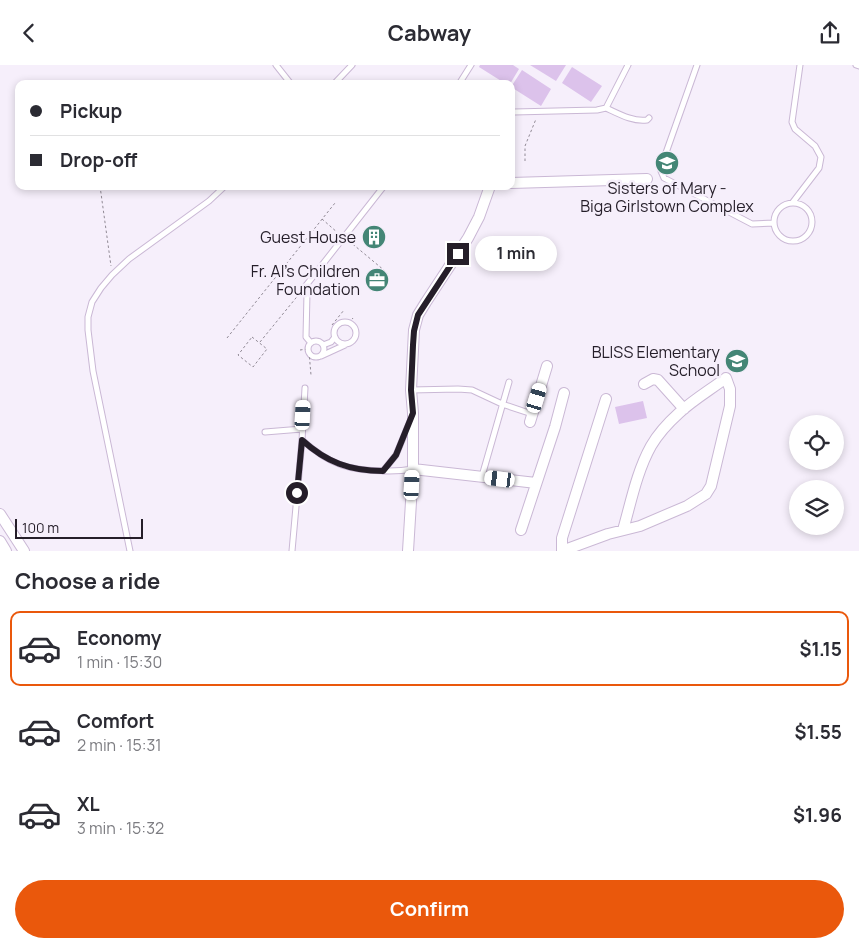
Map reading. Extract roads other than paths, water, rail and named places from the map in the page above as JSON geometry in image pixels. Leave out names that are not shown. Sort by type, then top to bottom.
[{"type":"street","points":[[515,183],[647,179]]},
{"type":"street","points":[[408,551],[412,469],[413,413],[411,390],[414,331],[418,315],[468,239],[479,217],[489,190]]},
{"type":"street","points":[[531,418],[547,366]]},
{"type":"street","points":[[606,399],[562,538],[562,551],[608,534],[640,526],[687,506],[706,494],[711,486],[730,406],[730,389],[726,378],[666,425],[652,445],[643,463],[622,530]]},
{"type":"street","points":[[644,384],[652,379],[658,380],[684,409]]},
{"type":"street","points":[[521,530],[555,427],[564,393]]},
{"type":"street","points":[[412,469],[536,483]]},
{"type":"street","points":[[0,514],[24,551]]},
{"type":"lane","points":[[276,65],[288,80]]},
{"type":"lane","points":[[338,80],[352,65]]},
{"type":"lane","points":[[461,80],[471,65]]},
{"type":"lane","points":[[606,108],[628,65]]},
{"type":"lane","points":[[697,65],[662,163],[661,171],[664,178],[752,224],[774,223]]},
{"type":"lane","points":[[793,202],[819,168],[821,157],[815,146],[795,129],[792,122],[800,65]]},
{"type":"lane","points":[[515,111],[596,110],[606,108],[622,116],[638,120],[647,121],[649,118]]},
{"type":"lane","points":[[130,551],[93,371],[88,317],[92,303],[112,275],[129,259],[210,201],[222,190]]},
{"type":"lane","points":[[311,343],[306,337],[307,293],[304,288],[381,190]]},
{"type":"lane","points":[[793,202],[803,204],[810,212],[813,221],[808,234],[796,241],[786,240],[781,237],[777,233],[774,223],[774,217],[779,209],[783,205],[793,202]]},
{"type":"lane","points":[[311,343],[308,351],[312,357],[321,356],[351,343],[356,335],[353,326],[349,323],[339,325],[334,333],[338,341],[346,344]]},
{"type":"lane","points":[[323,345],[331,342],[335,337]]},
{"type":"lane","points":[[311,343],[318,341],[323,345],[324,351],[321,356]]},
{"type":"lane","points":[[482,477],[509,382]]},
{"type":"lane","points":[[292,551],[302,440],[304,388]]},
{"type":"lane","points":[[411,390],[472,390],[531,418]]},
{"type":"lane","points":[[383,471],[396,455],[413,413]]},
{"type":"lane","points":[[265,432],[302,429]]},
{"type":"lane","points":[[302,440],[325,458],[341,465],[362,470],[402,471],[412,469]]},
{"type":"place","name":"Sisters of Mary - Biga Girlstown Complex","points":[[667,163]]},
{"type":"place","name":"Guest House","points":[[374,237]]},
{"type":"place","name":"Fr. Al's Children Foundation","points":[[377,280]]},
{"type":"place","name":"BLISS Elementary School","points":[[737,361]]}]
